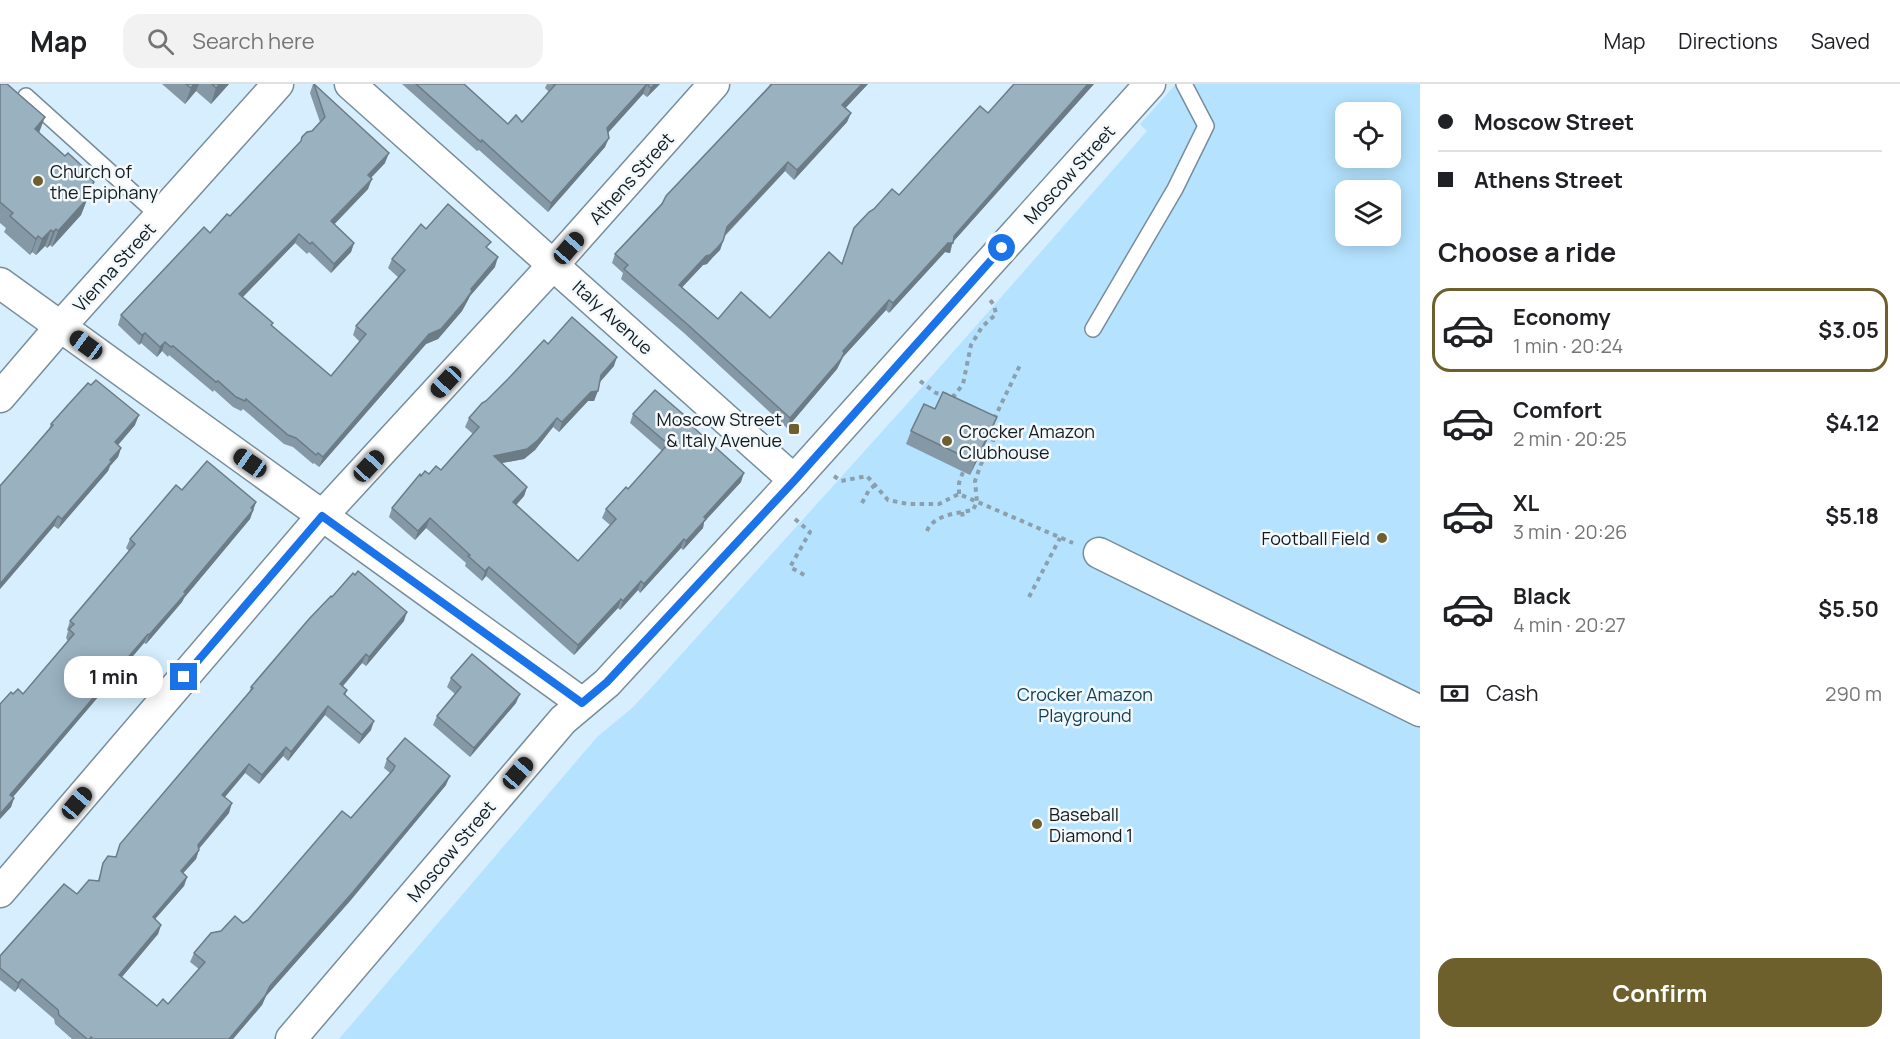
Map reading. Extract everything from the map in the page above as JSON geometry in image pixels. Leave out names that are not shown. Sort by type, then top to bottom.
[{"type":"street","name":"Vienna Street","points":[[0,397],[278,84]]},
{"type":"street","name":"Italy Avenue","points":[[350,84],[794,480]]},
{"type":"street","name":"Athens Street","points":[[0,892],[322,516],[554,264],[714,84]]},
{"type":"street","name":"Moscow Street","points":[[291,1039],[555,729],[607,682],[794,480],[1150,84]]},
{"type":"street","points":[[0,283],[582,703]]},
{"type":"street","points":[[1099,554],[1420,711]]},
{"type":"lane","points":[[1093,329],[1175,189],[1206,126],[1184,84]]},
{"type":"lane","points":[[26,96],[159,216]]},
{"type":"path","points":[[954,404],[954,396],[963,384],[971,345],[982,327],[996,314],[994,305]]},
{"type":"path","points":[[899,363],[936,393],[954,396]]},
{"type":"path","points":[[991,424],[1021,363]]},
{"type":"path","points":[[927,531],[936,519],[973,510],[977,502],[975,481],[996,432],[991,424],[982,420]]},
{"type":"path","points":[[959,494],[959,483],[963,472]]},
{"type":"path","points":[[806,576],[790,567],[810,532],[794,480],[841,481],[867,476],[888,500],[908,504],[939,504],[959,494]]},
{"type":"path","points":[[862,503],[869,490],[875,485]]},
{"type":"path","points":[[959,494],[1099,554]]},
{"type":"path","points":[[962,512],[963,519]]},
{"type":"path","points":[[1029,597],[1060,538]]},
{"type":"green space","name":"Crocker Amazon Playground","points":[[1176,84],[1420,84],[1420,1039],[339,1039],[597,737],[632,708],[651,688],[924,385],[1147,131],[1140,124]]},
{"type":"building","name":"Church of the Epiphany","points":[[0,84],[7,84],[45,117],[35,129],[65,156],[68,153],[92,175],[90,178],[94,182],[86,191],[89,193],[84,198],[87,199],[58,231],[51,230],[42,239],[38,236],[36,239],[10,216],[13,213],[0,202]]},
{"type":"building","points":[[314,84],[389,153],[368,175],[372,179],[331,221],[354,243],[334,264],[312,242],[310,244],[299,234],[239,294],[273,323],[271,325],[331,376],[366,334],[356,326],[405,270],[392,259],[421,224],[426,229],[448,204],[491,242],[486,247],[498,257],[441,329],[429,334],[323,457],[318,453],[316,455],[296,438],[288,435],[246,399],[245,401],[236,397],[173,346],[165,342],[160,347],[145,333],[142,335],[121,315],[204,227],[210,233],[227,214],[230,216],[301,141],[302,137],[312,131],[325,117]]},
{"type":"building","points":[[416,84],[464,84],[508,124],[516,115],[522,122],[555,85],[553,84],[647,84],[607,128],[609,138],[551,203]]},
{"type":"building","points":[[772,84],[862,84],[842,105],[851,113],[797,170],[788,162],[727,227],[723,241],[717,248],[706,256],[679,285],[718,319],[741,292],[770,318],[829,252],[842,264],[854,228],[869,212],[892,189],[899,195],[980,106],[988,113],[1014,84],[1088,84],[954,236],[953,243],[948,243],[893,303],[889,300],[843,351],[841,359],[790,418],[624,269],[628,265],[615,254],[662,204],[666,196]]},
{"type":"building","points":[[572,317],[617,357],[601,375],[598,391],[591,392],[562,422],[557,418],[527,449],[494,456],[527,487],[513,502],[578,561],[616,519],[606,509],[626,487],[628,489],[668,444],[633,414],[655,390],[744,473],[704,517],[706,519],[686,541],[684,539],[644,584],[641,581],[623,601],[621,599],[578,645],[489,567],[485,571],[430,518],[418,531],[392,508],[420,474],[421,476],[425,471],[429,474],[436,466],[441,470],[479,427],[469,418],[544,340],[548,344]]},
{"type":"building","points":[[96,380],[139,415],[115,442],[121,448],[110,460],[112,461],[62,519],[58,516],[0,584],[0,486],[67,406],[88,383],[91,385]]},
{"type":"building","name":"Crocker Amazon Clubhouse","points":[[943,392],[997,417],[975,462],[911,431],[924,404],[935,409]]},
{"type":"building","points":[[207,461],[256,502],[251,508],[253,510],[184,592],[186,593],[10,795],[14,798],[0,814],[0,704],[11,692],[13,694],[18,689],[23,694],[74,634],[69,629],[74,624],[70,621],[135,544],[130,539],[176,485],[182,490]]},
{"type":"building","points":[[358,571],[407,612],[369,657],[366,654],[340,684],[347,690],[344,694],[374,721],[362,735],[328,706],[291,752],[286,747],[262,775],[249,764],[222,795],[232,803],[198,845],[199,850],[181,871],[187,877],[153,917],[161,925],[119,975],[157,1006],[163,999],[168,1004],[205,962],[194,953],[211,933],[221,931],[235,916],[243,923],[248,920],[342,811],[351,818],[393,770],[395,766],[387,759],[405,738],[450,776],[353,892],[270,986],[265,996],[229,1039],[93,1039],[91,1037],[87,1039],[22,979],[18,983],[0,968],[0,956],[64,884],[77,894],[89,880],[99,881],[103,863],[108,856],[116,857],[120,844],[253,688],[251,687],[309,619],[353,573],[355,575]]},
{"type":"building","points":[[472,654],[520,694],[474,748],[437,716],[461,687],[451,678]]},
{"type":"place","name":"Church of the Epiphany","points":[[38,181]]},
{"type":"place","name":"Moscow Street & Italy Avenue","points":[[794,429]]},
{"type":"place","name":"Crocker Amazon Clubhouse","points":[[947,441]]},
{"type":"place","name":"Football Field","points":[[1382,538]]},
{"type":"place","name":"Baseball Diamond 1","points":[[1037,824]]},
{"type":"route","points":[[184,677],[322,516],[582,703],[607,682],[795,480],[1002,248]]}]
